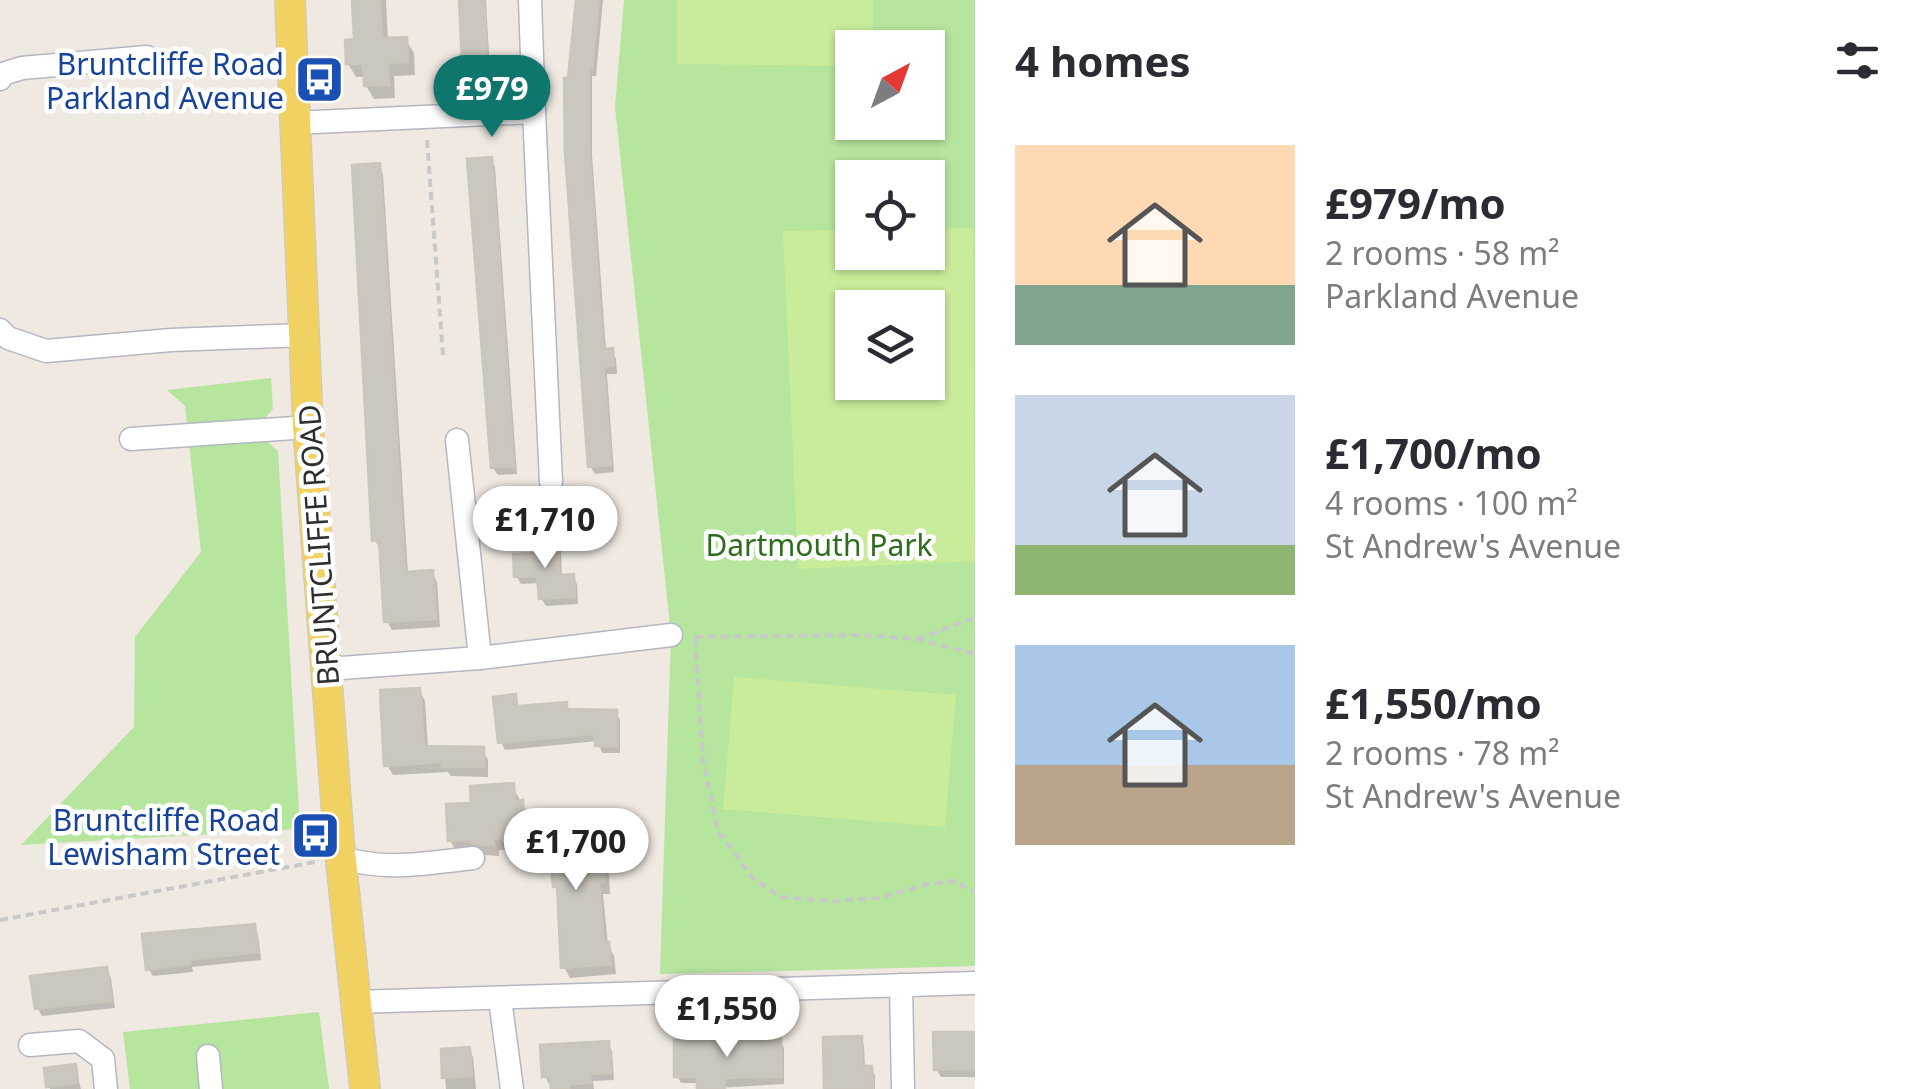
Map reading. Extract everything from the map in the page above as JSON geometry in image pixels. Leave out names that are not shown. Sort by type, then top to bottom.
[{"type":"main road","name":"BRUNTCLIFFE ROAD","points":[[290,0],[308,427],[340,857],[364,1089]]},
{"type":"street","points":[[530,0],[551,482]]},
{"type":"street","points":[[0,79],[3,74],[22,68],[146,57]]},
{"type":"street","points":[[293,123],[534,112]]},
{"type":"street","points":[[0,330],[8,338],[46,351],[171,340],[304,335]]},
{"type":"street","points":[[132,439],[308,427]]},
{"type":"street","points":[[456,440],[480,658]]},
{"type":"street","points":[[327,669],[480,658],[683,636]]},
{"type":"street","points":[[340,857],[364,865],[400,867],[474,858]]},
{"type":"street","points":[[354,1002],[975,983]]},
{"type":"street","points":[[902,985],[904,1089]]},
{"type":"street","points":[[500,999],[512,1089]]},
{"type":"street","points":[[30,1045],[79,1040],[103,1059],[106,1089]]},
{"type":"street","points":[[208,1056],[210,1089]]},
{"type":"path","points":[[425,115],[443,355]]},
{"type":"path","points":[[917,640],[975,618]]},
{"type":"path","points":[[975,654],[917,640],[859,635],[683,636],[701,691],[703,760],[718,831],[753,878],[781,898],[831,902],[878,898],[954,881],[975,892]]},
{"type":"path","points":[[0,920],[340,857]]},
{"type":"green space","name":"Dartmouth Park","points":[[624,0],[975,0],[975,966],[660,974],[671,635],[615,107]]},
{"type":"green space","points":[[677,0],[873,0],[873,30],[835,30],[835,66],[677,64]]},
{"type":"green space","points":[[973,228],[975,561],[798,569],[783,231],[835,230],[835,270],[945,270],[945,229]]},
{"type":"green space","points":[[271,378],[273,409],[264,419],[187,424],[185,406],[167,390]]},
{"type":"green space","points":[[264,439],[278,451],[300,829],[21,845],[134,727],[135,637],[201,552],[189,443]]},
{"type":"green space","points":[[734,677],[956,695],[945,827],[723,809]]},
{"type":"green space","points":[[319,1012],[329,1089],[130,1089],[123,1032]]},
{"type":"building","points":[[352,0],[380,0],[382,38],[407,37],[408,62],[388,63],[389,85],[364,86],[363,64],[346,64],[345,40],[354,39]]},
{"type":"building","points":[[459,0],[484,0],[488,82],[463,84]]},
{"type":"building","points":[[576,0],[599,0],[589,69],[589,146],[603,349],[613,348],[614,366],[604,367],[611,465],[588,467],[565,153],[564,78],[568,78]]},
{"type":"building","points":[[492,157],[514,466],[491,468],[467,159]]},
{"type":"building","points":[[380,163],[405,572],[433,570],[436,619],[384,622],[379,540],[372,541],[352,165]]},
{"type":"building","points":[[558,539],[559,575],[574,574],[575,597],[539,599],[537,576],[514,577],[513,554],[537,553],[536,540]]},
{"type":"building","points":[[420,688],[424,746],[484,747],[484,767],[442,767],[442,762],[384,766],[380,690]]},
{"type":"building","points":[[516,694],[517,706],[567,702],[567,709],[617,710],[617,746],[595,746],[595,734],[498,743],[493,697]]},
{"type":"building","points":[[514,783],[515,801],[523,800],[525,837],[493,839],[494,844],[480,845],[472,840],[448,841],[446,804],[471,803],[470,786]]},
{"type":"building","points":[[587,819],[589,862],[603,861],[605,882],[599,883],[604,943],[609,942],[611,964],[561,968],[557,887],[553,887],[549,843],[537,844],[535,822]]},
{"type":"building","points":[[255,924],[258,952],[146,970],[142,934]]},
{"type":"building","points":[[107,967],[112,1001],[35,1009],[30,976]]},
{"type":"building","points":[[933,1032],[975,1032],[975,1069],[934,1070]]},
{"type":"building","points":[[862,1036],[862,1066],[872,1066],[873,1088],[824,1088],[823,1037]]},
{"type":"building","points":[[781,1038],[782,1077],[725,1078],[725,1089],[697,1089],[697,1077],[674,1077],[674,1040]]},
{"type":"building","points":[[609,1041],[611,1073],[590,1074],[591,1083],[569,1084],[569,1089],[551,1089],[550,1076],[542,1077],[540,1045]]},
{"type":"building","points":[[470,1047],[472,1076],[442,1078],[441,1049]]},
{"type":"building","points":[[76,1064],[78,1083],[46,1087],[44,1068]]},
{"type":"place","name":"Bruntcliffe Road Parkland Avenue","points":[[319,80]]},
{"type":"place","name":"Bruntcliffe Road Lewisham Street","points":[[315,836]]}]
